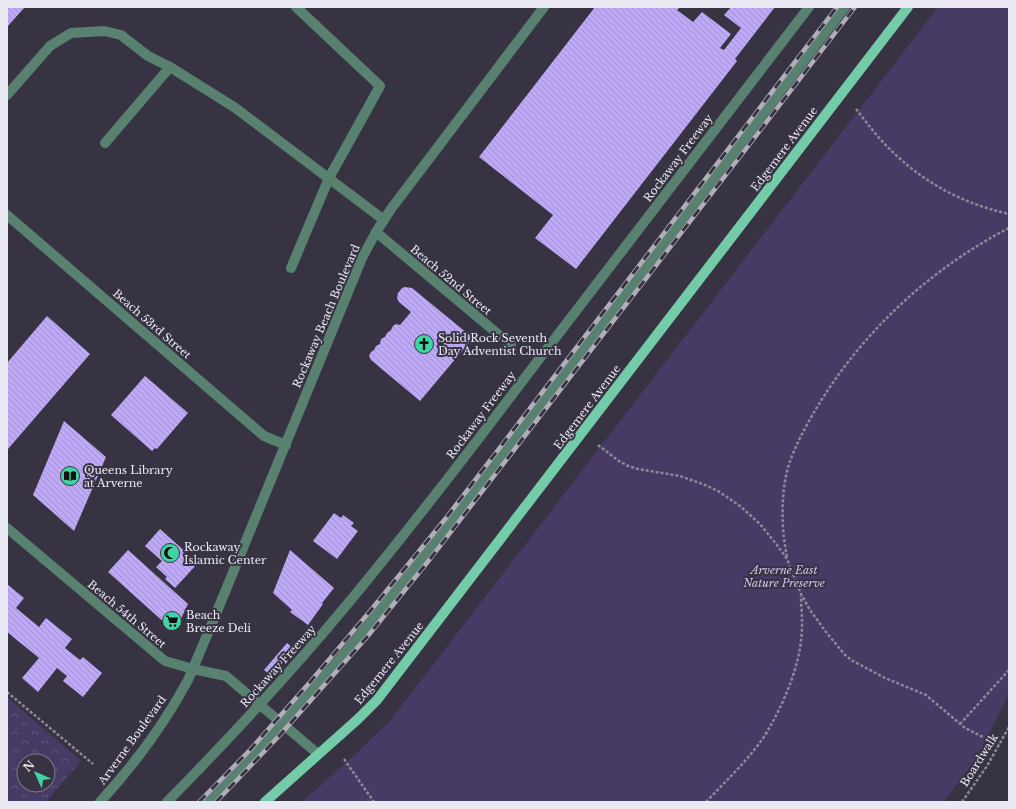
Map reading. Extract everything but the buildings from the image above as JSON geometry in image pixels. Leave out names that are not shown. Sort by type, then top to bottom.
[{"type":"main road","name":"Edgemere Avenue","points":[[265,802],[363,715],[381,695],[908,7]]},
{"type":"street","points":[[291,268],[329,178],[380,86],[296,7]]},
{"type":"street","name":"Rockaway Beach Boulevard","points":[[193,669],[362,258],[391,209],[544,7]]},
{"type":"street","name":"Rockaway Freeway","points":[[167,802],[215,754],[260,705],[340,613],[406,532],[808,7]]},
{"type":"street","points":[[208,802],[282,724],[346,651],[438,538],[845,7]]},
{"type":"street","points":[[7,95],[50,46],[71,33],[104,31],[120,35],[148,56],[170,67],[234,107],[384,220]]},
{"type":"street","points":[[105,143],[170,67]]},
{"type":"street","name":"Beach 53rd Street","points":[[7,215],[264,436],[286,445]]},
{"type":"street","name":"Beach 52nd Street","points":[[376,232],[511,346]]},
{"type":"street","name":"Beach 54th Street","points":[[7,528],[164,661],[226,676],[318,754]]},
{"type":"street","name":"Arverne Boulevard","points":[[100,802],[132,764],[157,730],[193,669]]},
{"type":"path","points":[[856,109],[890,149],[927,180],[966,201],[1009,214]]},
{"type":"path","points":[[999,745],[965,728],[920,692],[896,684],[853,661],[846,654],[818,622],[801,594],[787,559],[782,525],[782,510],[785,480],[789,465],[801,435],[840,372],[865,341],[906,299],[961,257],[1009,228]]},
{"type":"path","points":[[598,445],[628,466],[650,472],[680,476],[718,491],[740,506],[760,524],[768,532],[787,559]]},
{"type":"path","points":[[706,802],[742,764],[762,739],[780,708],[798,657],[802,621],[801,594]]},
{"type":"path","points":[[960,724],[1009,670]]},
{"type":"path","points":[[7,692],[94,764]]},
{"type":"path","name":"Boardwalk","points":[[962,802],[987,766],[1009,726]]},
{"type":"path","points":[[344,759],[374,802]]},
{"type":"green space","name":"Arverne East Nature Preserve","points":[[938,7],[1009,7],[1009,694],[978,756],[944,802],[302,802],[389,722]]},
{"type":"green space","points":[[7,697],[81,761],[56,790],[56,753],[16,753],[16,793],[54,793],[46,802],[7,802]]},
{"type":"railway","points":[[199,802],[249,751],[311,681],[446,518],[837,7]]},
{"type":"railway","points":[[216,802],[279,736],[367,637],[430,559],[855,7]]},
{"type":"place","name":"Solid Rock Seventh Day Adventist Church","points":[[424,344]]},
{"type":"place","name":"Queens Library at Arverne","points":[[70,476]]},
{"type":"place","name":"Rockaway Islamic Center","points":[[170,553]]},
{"type":"place","name":"Beach Breeze Deli","points":[[172,621]]}]
